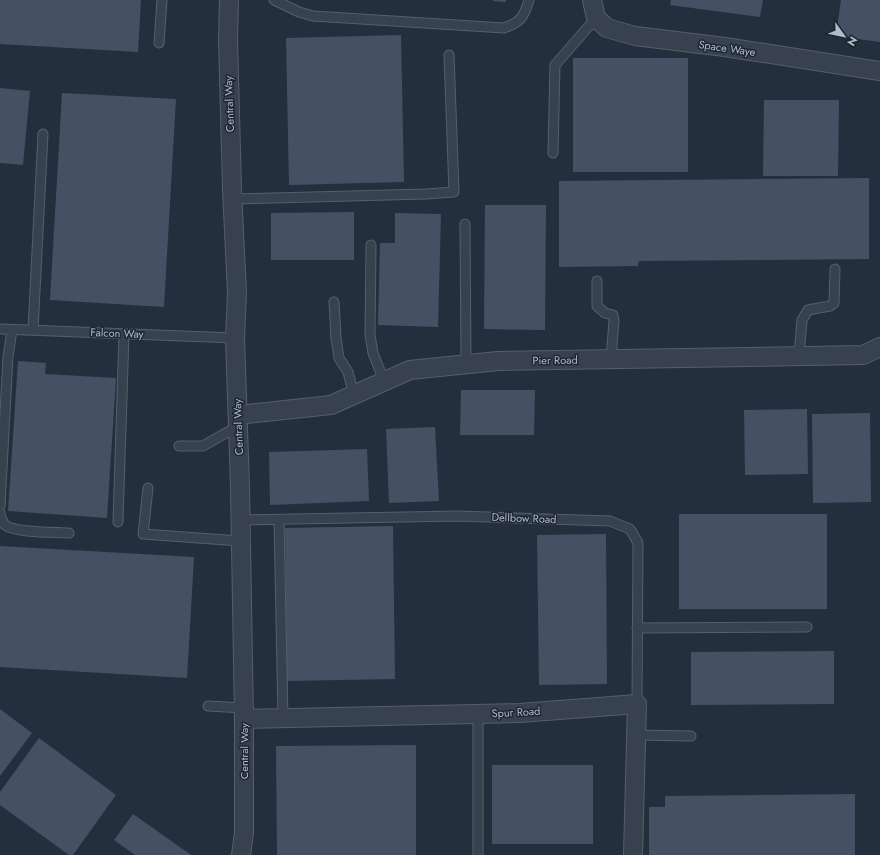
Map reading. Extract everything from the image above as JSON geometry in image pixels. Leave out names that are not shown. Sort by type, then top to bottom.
[{"type":"street","name":"Central Way","points":[[229,0],[228,39],[232,199],[237,293],[235,338],[244,714],[244,833],[241,855]]},
{"type":"street","points":[[592,0],[596,18]]},
{"type":"street","name":"Space Waye","points":[[596,18],[607,28],[635,36],[880,71]]},
{"type":"street","name":"Pier Road","points":[[238,421],[331,405],[410,370],[498,361],[863,355],[880,347]]},
{"type":"street","points":[[633,855],[637,704]]},
{"type":"street","name":"Spur Road","points":[[244,714],[283,718],[520,713],[637,704]]},
{"type":"lane","points":[[159,43],[162,0]]},
{"type":"lane","points":[[274,0],[299,12],[313,16],[504,28],[516,24],[525,13],[529,0]]},
{"type":"lane","points":[[553,153],[555,65],[596,18]]},
{"type":"lane","points":[[232,199],[454,192],[449,55]]},
{"type":"lane","points":[[33,330],[43,134]]},
{"type":"lane","points":[[465,224],[466,364]]},
{"type":"lane","points":[[371,245],[370,334],[373,353],[384,381]]},
{"type":"lane","points":[[799,355],[802,320],[808,310],[830,306],[834,303],[835,269]]},
{"type":"lane","points":[[597,282],[597,306],[606,313],[613,315],[614,321],[611,359]]},
{"type":"lane","points":[[334,302],[336,338],[339,358],[348,372],[354,395]]},
{"type":"lane","name":"Falcon Way","points":[[0,329],[235,338]]},
{"type":"lane","points":[[0,506],[8,357],[12,330]]},
{"type":"lane","points":[[118,522],[124,334]]},
{"type":"lane","points":[[179,446],[203,446],[224,434],[238,421]]},
{"type":"lane","points":[[148,488],[143,534],[240,541]]},
{"type":"lane","points":[[0,513],[1,520],[10,528],[31,531],[69,533]]},
{"type":"lane","name":"Dellbow Road","points":[[240,520],[457,516],[610,520],[630,529],[638,543],[637,704]]},
{"type":"lane","points":[[279,520],[283,718]]},
{"type":"lane","points":[[637,628],[807,627]]},
{"type":"lane","points":[[208,706],[244,714]]},
{"type":"lane","points":[[478,714],[478,855]]},
{"type":"lane","points":[[636,735],[691,736]]},
{"type":"building","points":[[0,0],[141,0],[138,52],[0,44]]},
{"type":"building","points":[[506,0],[506,2],[493,1]]},
{"type":"building","points":[[671,0],[763,0],[760,17],[670,5]]},
{"type":"building","points":[[841,0],[880,0],[880,42],[836,36]]},
{"type":"building","points":[[401,35],[404,182],[289,185],[286,38]]},
{"type":"building","points":[[573,58],[688,58],[688,172],[573,172]]},
{"type":"building","points":[[0,88],[30,91],[23,165],[0,163]]},
{"type":"building","points":[[62,93],[176,99],[164,307],[50,300]]},
{"type":"building","points":[[764,100],[839,100],[838,176],[763,176]]},
{"type":"building","points":[[869,178],[869,259],[639,261],[638,266],[559,267],[559,181]]},
{"type":"building","points":[[485,205],[546,205],[545,330],[484,329]]},
{"type":"building","points":[[354,212],[354,260],[271,260],[271,213]]},
{"type":"building","points":[[395,213],[441,214],[438,327],[378,325],[380,243],[395,243]]},
{"type":"building","points":[[18,361],[46,363],[45,374],[116,378],[107,518],[8,511]]},
{"type":"building","points":[[461,390],[535,390],[534,435],[460,435]]},
{"type":"building","points":[[807,409],[808,474],[745,475],[744,410]]},
{"type":"building","points":[[870,413],[871,502],[813,503],[812,414]]},
{"type":"building","points":[[435,427],[439,501],[389,503],[386,429]]},
{"type":"building","points":[[367,449],[369,501],[270,505],[269,452]]},
{"type":"building","points":[[679,514],[827,514],[827,609],[679,609]]},
{"type":"building","points":[[393,526],[395,679],[287,681],[285,528]]},
{"type":"building","points":[[606,534],[607,684],[539,685],[537,535]]},
{"type":"building","points":[[0,546],[194,557],[187,678],[0,667]]},
{"type":"building","points":[[834,651],[834,704],[691,705],[691,652]]},
{"type":"building","points":[[0,709],[32,733],[0,776]]},
{"type":"building","points":[[39,738],[116,795],[73,855],[69,855],[0,805],[0,792]]},
{"type":"building","points":[[416,745],[416,855],[277,855],[276,746]]},
{"type":"building","points":[[492,765],[593,765],[593,844],[492,844]]},
{"type":"building","points":[[855,794],[855,855],[649,855],[649,807],[665,807],[665,796]]},
{"type":"building","points":[[133,814],[191,855],[135,855],[114,840]]}]
